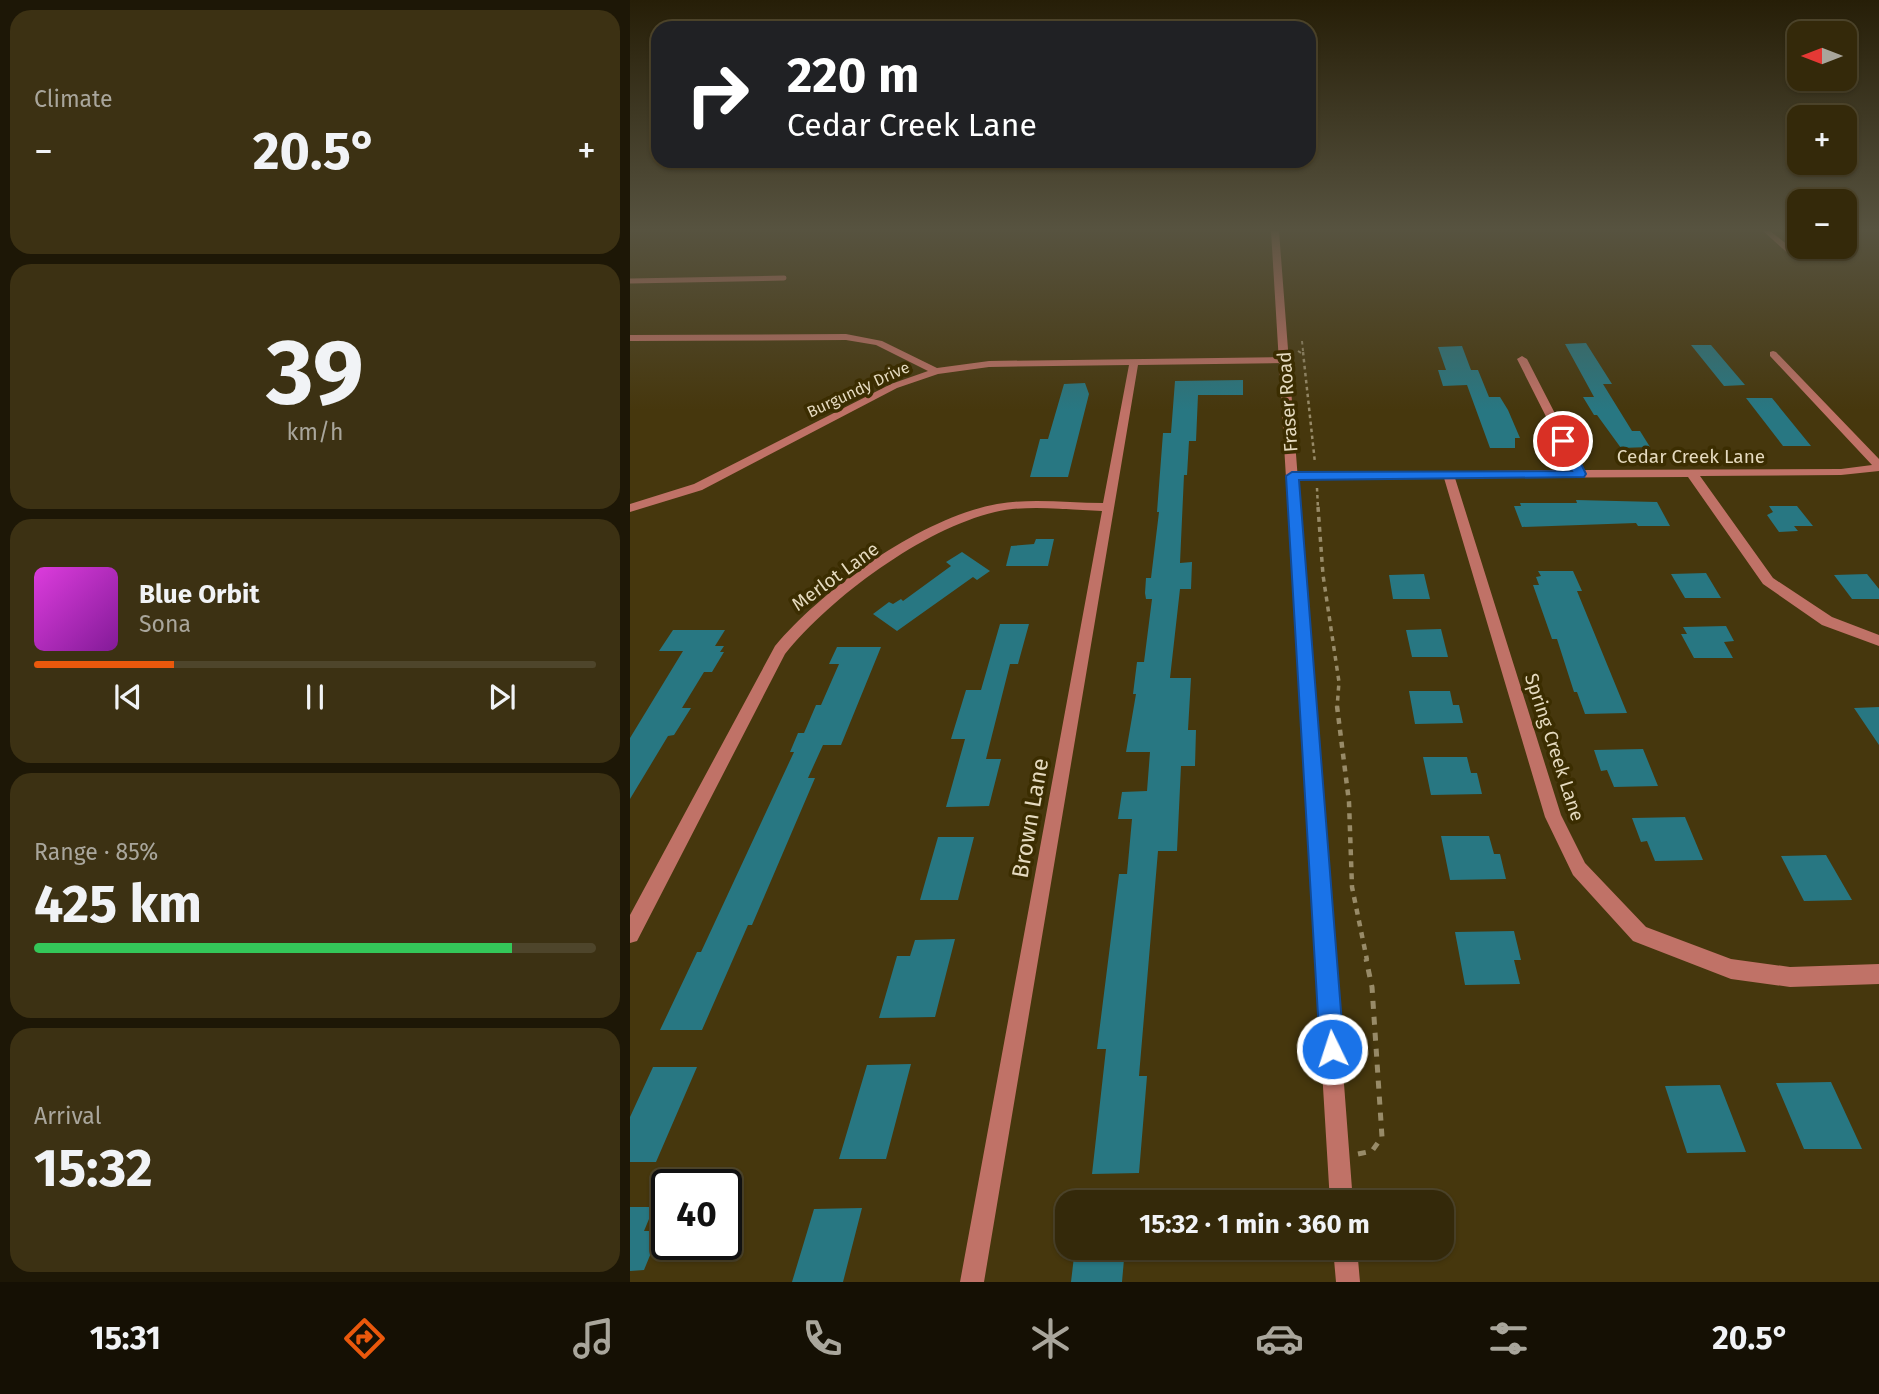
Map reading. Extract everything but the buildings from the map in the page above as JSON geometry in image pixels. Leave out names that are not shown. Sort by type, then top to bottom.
[{"type":"street","name":"Fraser Road","points":[[1279,291],[1341,1190]]},
{"type":"street","points":[[630,338],[846,337],[879,343],[936,371]]},
{"type":"street","points":[[1773,354],[1879,467]]},
{"type":"street","name":"Burgundy Drive","points":[[630,508],[698,487],[894,386],[936,371],[989,364],[1134,363],[1283,356]]},
{"type":"street","points":[[1522,359],[1580,474]]},
{"type":"street","name":"Brown Lane","points":[[972,1282],[1134,363]]},
{"type":"street","name":"Cedar Creek Lane","points":[[1292,476],[1841,472],[1879,467]]},
{"type":"street","name":"Spring Creek Lane","points":[[1448,474],[1553,817],[1566,848],[1594,887],[1640,934],[1731,969],[1790,977],[1879,974]]},
{"type":"street","points":[[1692,474],[1756,568],[1780,592],[1827,621],[1879,641]]},
{"type":"street","name":"Merlot Lane","points":[[630,934],[780,650],[808,616],[919,540],[974,513],[997,508],[1108,507]]},
{"type":"street","points":[[1346,1260],[1348,1282]]},
{"type":"path","points":[[1301,341],[1316,476],[1322,575],[1339,682],[1337,707],[1349,802],[1352,887],[1371,987],[1382,1137],[1372,1151],[1339,1158]]},
{"type":"path","points":[[1283,356],[1303,351]]},
{"type":"route","points":[[1332,1049],[1292,476],[1580,474],[1563,441]]}]
